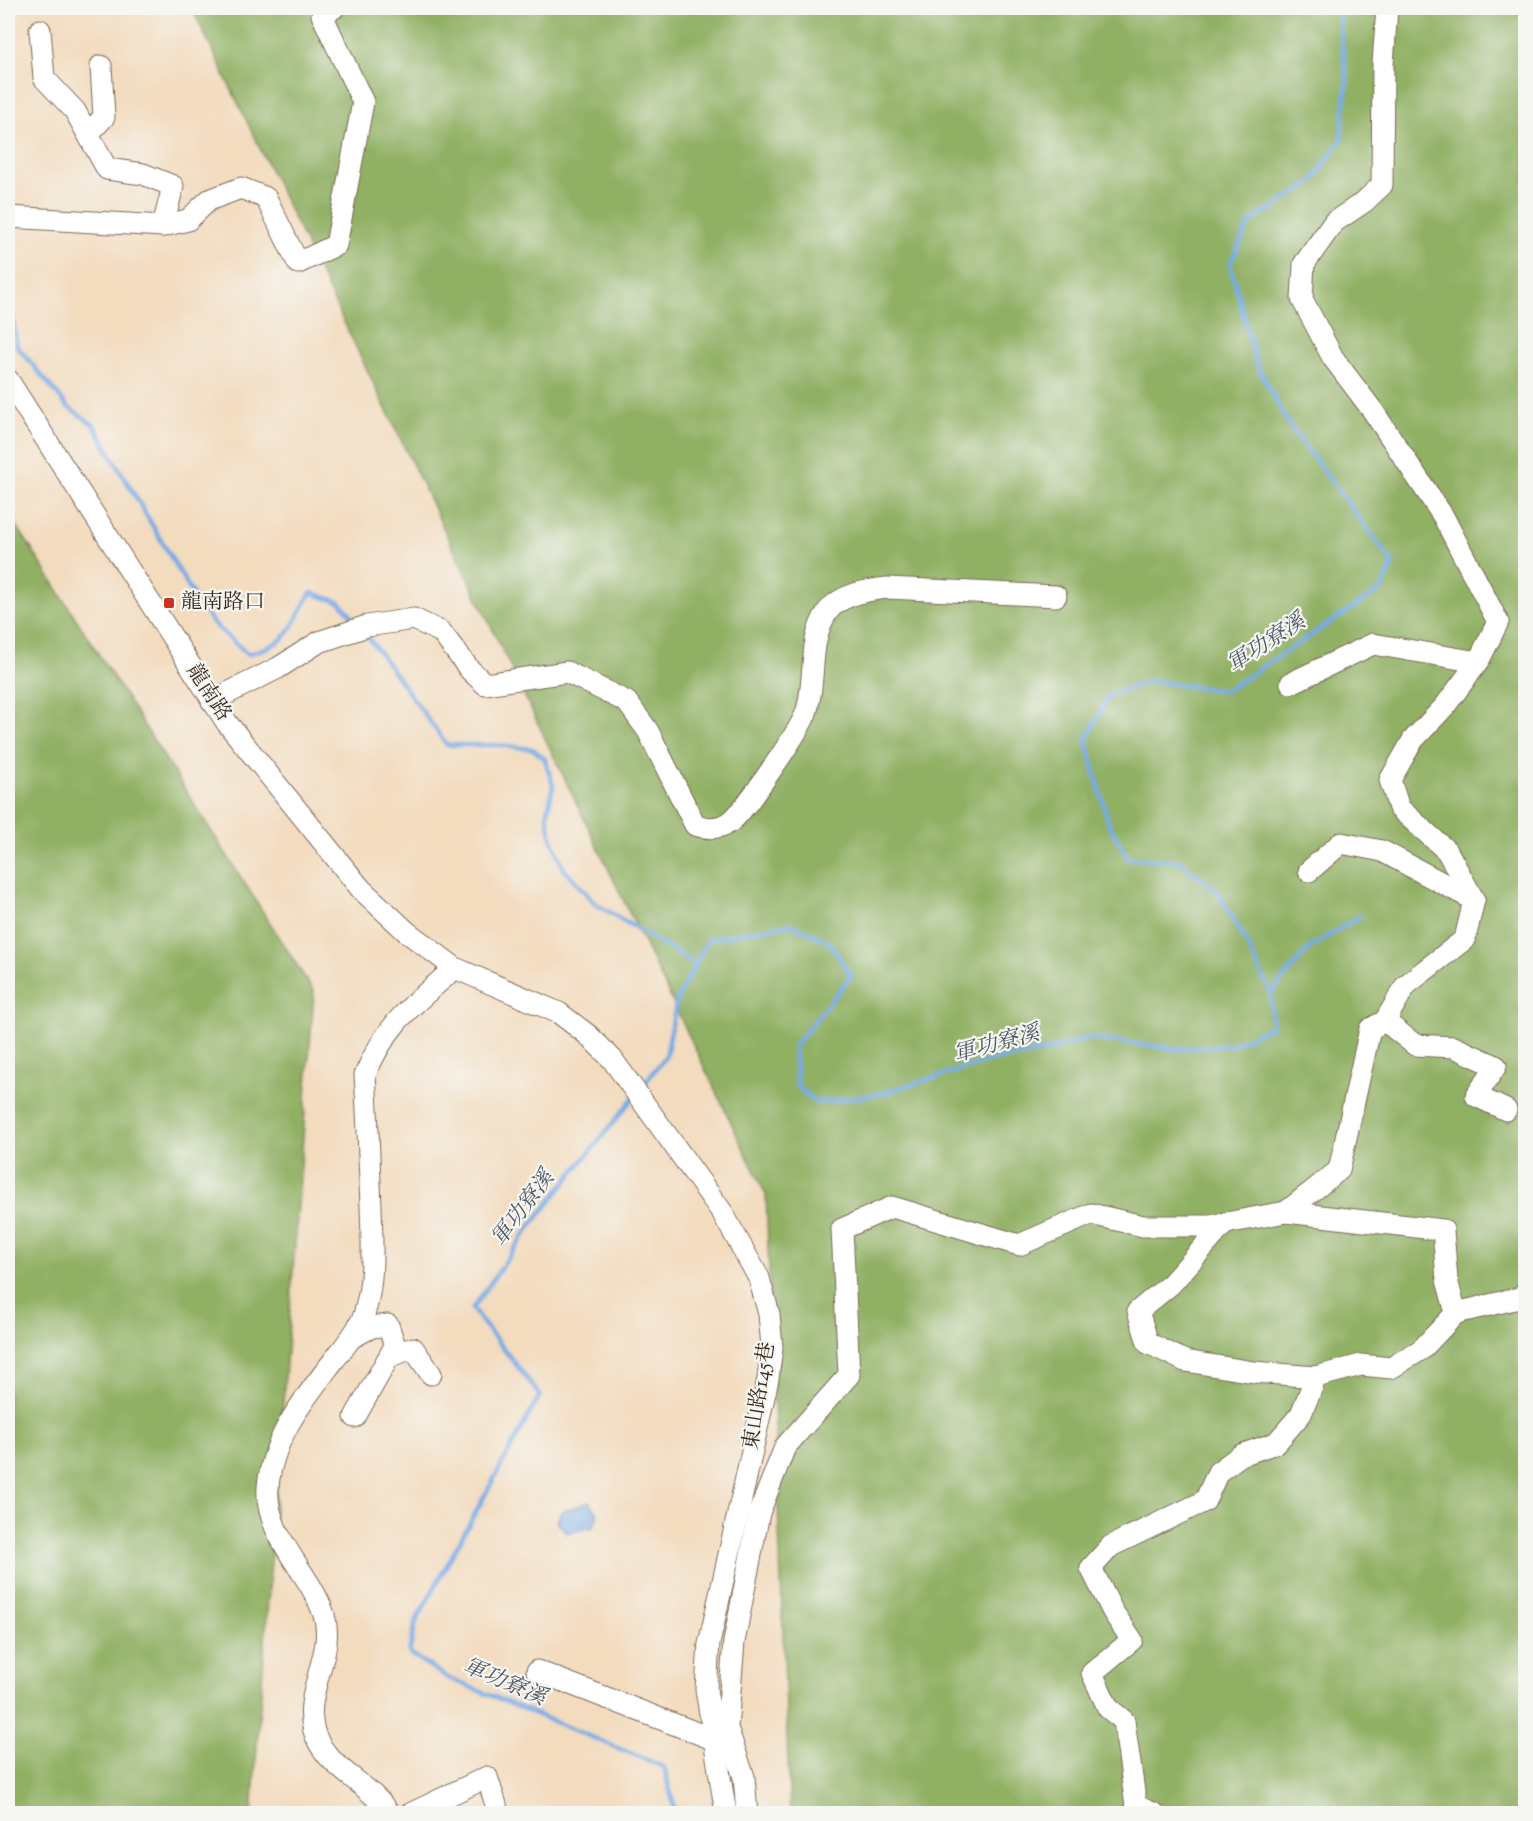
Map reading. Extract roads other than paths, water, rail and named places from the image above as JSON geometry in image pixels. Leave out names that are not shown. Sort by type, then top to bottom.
[{"type":"street","points":[[8,217],[57,218],[163,226],[188,220],[209,200],[241,188],[266,198],[298,264],[336,244],[363,102],[322,15],[334,8]]},
{"type":"street","points":[[1286,1212],[1339,1170],[1370,1029],[1385,1021],[1406,985],[1466,939],[1474,900],[1447,851],[1399,808],[1390,780],[1413,740],[1445,706],[1478,662],[1497,622],[1443,516],[1373,411],[1333,358],[1302,299],[1304,264],[1334,222],[1364,202],[1382,185],[1383,64],[1387,8]]},
{"type":"street","points":[[40,30],[44,78],[75,111],[107,169],[143,174],[173,186],[163,226]]},
{"type":"street","points":[[88,134],[104,117],[101,66]]},
{"type":"street","name":"龍南路","points":[[8,380],[227,723],[361,889],[407,932],[455,968]]},
{"type":"street","points":[[212,701],[278,668],[319,642],[359,629],[414,619],[441,632],[470,670],[485,684],[567,672],[627,702],[648,731],[695,825],[708,830],[730,822],[772,768],[806,713],[814,654],[822,621],[830,609],[837,604],[867,590],[910,587],[1056,596]]},
{"type":"street","points":[[1291,683],[1373,644],[1478,662]]},
{"type":"street","points":[[1309,871],[1341,843],[1382,851],[1428,873],[1474,900]]},
{"type":"street","points":[[389,1814],[368,1788],[333,1759],[319,1743],[312,1723],[310,1705],[327,1637],[324,1615],[272,1518],[268,1488],[274,1457],[294,1412],[351,1338],[363,1315],[373,1271],[365,1075],[377,1046],[396,1019],[455,968]]},
{"type":"street","name":"東山路145巷","points":[[455,968],[559,1013],[588,1035],[612,1059],[722,1212],[759,1278],[769,1314],[772,1347],[768,1379],[708,1644],[706,1689],[716,1740],[726,1814]]},
{"type":"street","points":[[1385,1021],[1415,1045],[1454,1047],[1496,1066],[1476,1096],[1506,1110]]},
{"type":"street","points":[[747,1814],[744,1778],[727,1728],[734,1642],[759,1513],[785,1447],[849,1375],[842,1228],[892,1207],[1019,1245],[1091,1214],[1143,1226],[1210,1226],[1286,1212],[1443,1230],[1447,1280],[1456,1313]]},
{"type":"street","points":[[1225,1223],[1171,1284],[1138,1311],[1148,1343],[1185,1362],[1254,1372],[1316,1377],[1361,1365],[1390,1368],[1422,1349],[1456,1313],[1523,1297],[1526,1291]]},
{"type":"street","points":[[351,1338],[372,1327],[388,1325],[396,1346],[356,1417]]},
{"type":"street","points":[[390,1356],[412,1348],[431,1374]]},
{"type":"street","points":[[1155,1814],[1136,1806],[1124,1721],[1108,1708],[1092,1673],[1132,1640],[1113,1612],[1091,1568],[1111,1546],[1205,1501],[1218,1472],[1241,1455],[1276,1443],[1301,1414],[1316,1377]]},
{"type":"street","points":[[537,1671],[716,1740]]},
{"type":"street","points":[[410,1814],[487,1777],[499,1814]]},
{"type":"water","points":[[589,1502],[598,1514],[593,1527],[567,1533],[557,1522],[561,1512]]},
{"type":"waterway","name":"軍功寮溪","points":[[640,1089],[666,1056],[677,999],[709,939],[791,924],[829,942],[851,976],[794,1046],[797,1086],[817,1103],[879,1094],[993,1060],[1047,1051],[1088,1038],[1177,1049],[1232,1045],[1272,1026],[1271,993],[1242,934],[1216,890],[1179,861],[1128,858],[1109,824],[1086,740],[1109,695],[1152,681],[1225,691],[1382,589],[1393,563],[1289,425],[1256,363],[1230,264],[1250,222],[1311,183],[1341,140],[1347,81],[1339,22],[1341,8]]},
{"type":"waterway","points":[[8,292],[17,346],[68,407],[93,424],[189,588],[212,622],[247,654],[282,639],[293,626],[311,593],[340,602],[357,622]]},
{"type":"waterway","points":[[366,634],[447,745],[498,745],[533,749],[545,759],[553,785],[547,816],[552,839],[564,869],[596,904],[696,964]]},
{"type":"waterway","points":[[1271,993],[1309,948],[1360,916]]},
{"type":"waterway","name":"軍功寮溪","points":[[633,1098],[532,1224],[472,1309],[540,1395],[416,1621],[409,1653],[448,1678],[664,1767],[676,1814]]},
{"type":"place","name":"龍南路口","points":[[169,603]]}]
